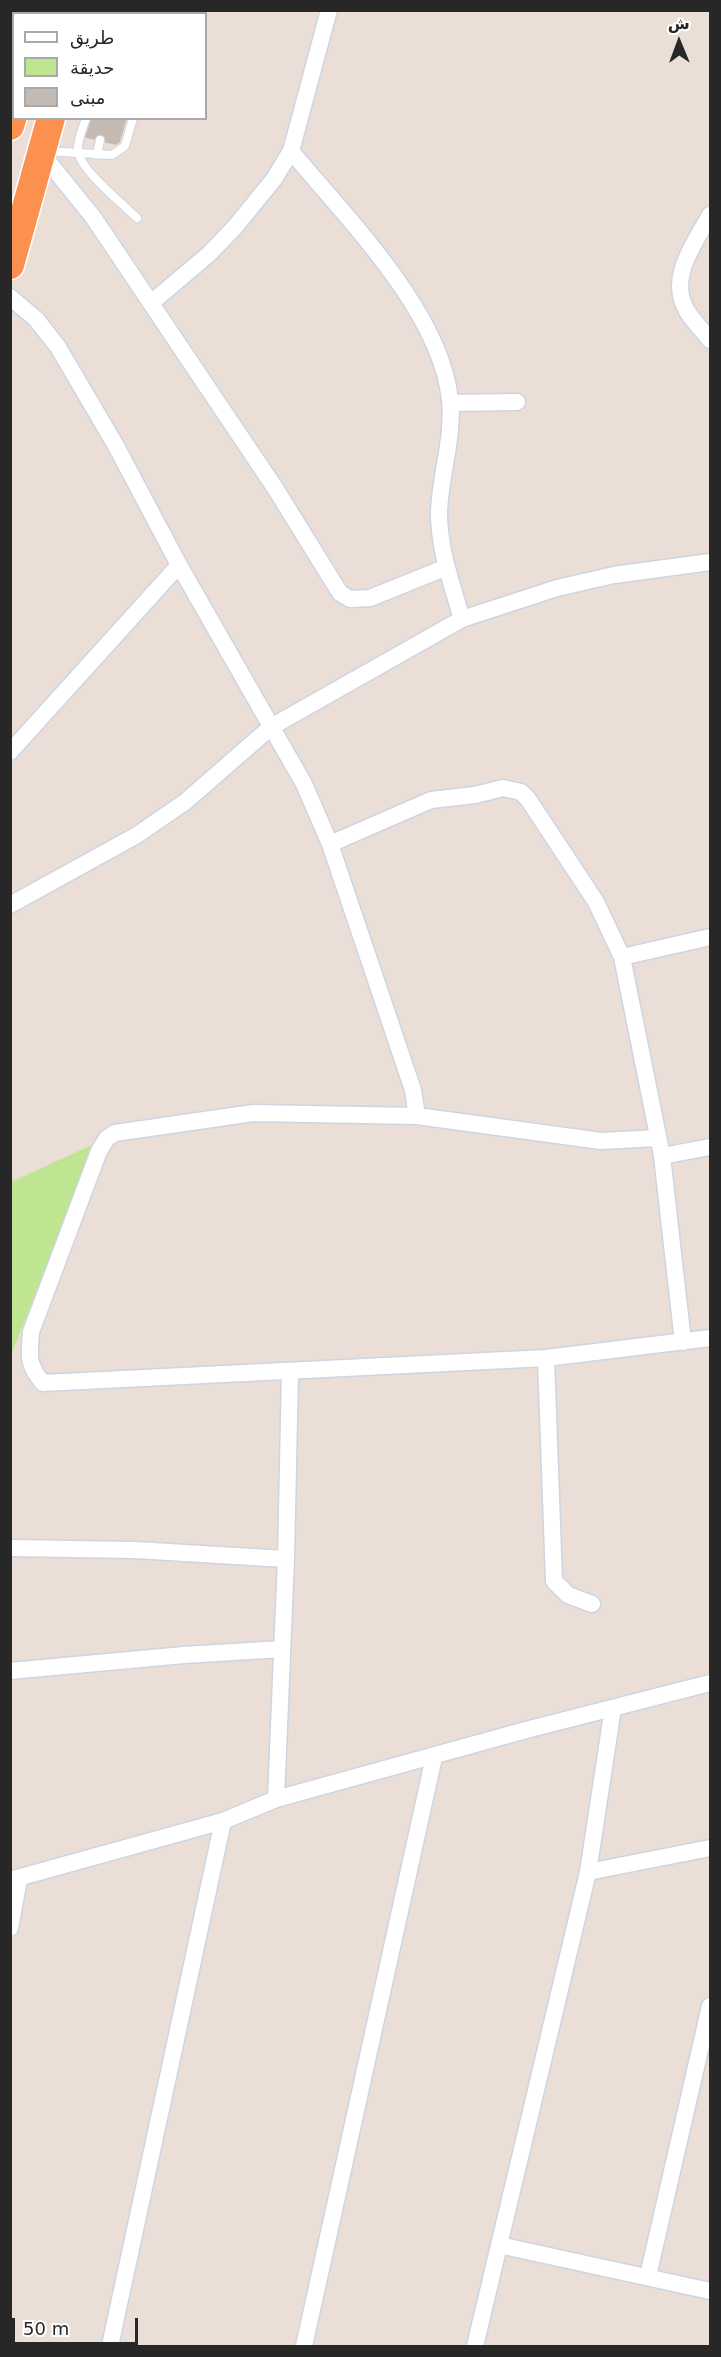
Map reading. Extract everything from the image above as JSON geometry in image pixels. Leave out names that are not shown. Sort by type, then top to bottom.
[{"type":"highway","points":[[10,265],[50,120]]},
{"type":"street","points":[[150,303],[202,261],[235,227],[274,179],[291,151],[329,10]]},
{"type":"street","points":[[291,151],[382,261],[408,297],[444,368],[451,403],[439,512],[447,567],[462,619]]},
{"type":"street","points":[[42,152],[93,217],[275,488],[340,592],[350,599],[370,598],[447,567]]},
{"type":"street","points":[[711,215],[684,262],[679,281],[680,295],[686,310],[711,340]]},
{"type":"street","points":[[10,297],[36,319],[58,347],[116,446],[179,565],[304,784],[330,844],[413,1090],[417,1116]]},
{"type":"street","points":[[451,403],[517,402]]},
{"type":"street","points":[[10,905],[137,835],[185,802],[271,727],[462,619],[557,588],[602,577],[711,562]]},
{"type":"street","points":[[10,752],[179,565]]},
{"type":"street","points":[[330,844],[431,800],[475,795],[503,788],[521,792],[528,799],[596,902],[622,957],[662,1156],[683,1342]]},
{"type":"street","points":[[622,957],[711,937]]},
{"type":"street","points":[[657,1138],[601,1140],[417,1116],[253,1113],[115,1133],[106,1138],[99,1151],[31,1332],[28,1356],[32,1370],[43,1383],[546,1358],[711,1338]]},
{"type":"street","points":[[662,1156],[711,1147]]},
{"type":"street","points":[[546,1358],[554,1581],[568,1595],[592,1604]]},
{"type":"street","points":[[276,1799],[286,1558],[290,1372]]},
{"type":"street","points":[[10,1548],[135,1550],[286,1558]]},
{"type":"street","points":[[10,1671],[184,1655],[281,1649]]},
{"type":"street","points":[[10,1928],[15,1879],[223,1821],[276,1799],[526,1730],[711,1683]]},
{"type":"street","points":[[475,2346],[588,1872],[613,1708]]},
{"type":"street","points":[[304,2346],[434,1757]]},
{"type":"street","points":[[110,2346],[223,1821]]},
{"type":"street","points":[[588,1872],[657,1861],[711,1848]]},
{"type":"street","points":[[648,2276],[711,2006]]},
{"type":"street","points":[[499,2245],[711,2291]]},
{"type":"lane","points":[[85,120],[79,153],[88,169],[137,218]]},
{"type":"lane","points":[[42,152],[112,155],[120,152],[125,146],[132,120]]},
{"type":"lane","points":[[97,155],[100,140]]},
{"type":"green space","points":[[96,1143],[11,1355],[11,1182]]},
{"type":"building","points":[[91,120],[125,120],[119,142],[116,144],[106,142],[105,136],[101,134],[94,139],[86,137]]}]
